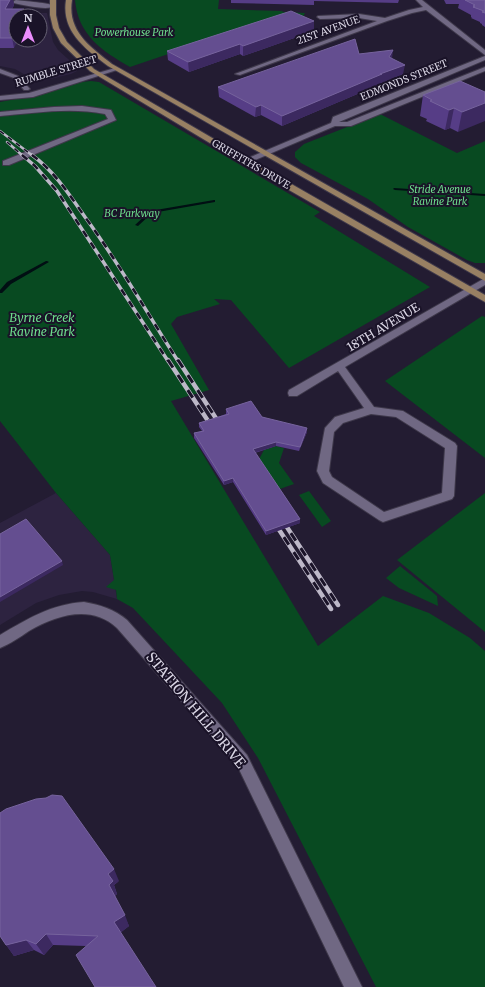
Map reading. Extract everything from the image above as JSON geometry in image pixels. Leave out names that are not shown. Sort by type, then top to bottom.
[{"type":"main road","name":"GRIFFITHS DRIVE","points":[[69,0],[67,4],[68,14],[72,29],[90,50],[113,67],[485,278]]},
{"type":"main road","name":"GRIFFITHS DRIVE","points":[[52,3],[56,28],[64,43],[95,72],[245,161],[485,299]]},
{"type":"street","points":[[419,0],[427,8],[485,53]]},
{"type":"street","points":[[16,2],[40,6],[52,3]]},
{"type":"street","name":"21ST AVENUE","points":[[238,74],[384,20],[411,11],[427,8]]},
{"type":"street","points":[[320,17],[359,16],[384,20]]},
{"type":"street","name":"EDMONDS STREET","points":[[334,124],[336,119],[485,58]]},
{"type":"street","name":"RUMBLE STREET","points":[[4,97],[26,89],[113,67]]},
{"type":"street","name":"EDMONDS STREET","points":[[245,161],[334,124],[348,124],[485,69]]},
{"type":"street","points":[[0,71],[16,77],[26,89]]},
{"type":"street","name":"RUMBLE STREET","points":[[4,97],[30,95],[95,72]]},
{"type":"street","points":[[0,114],[75,108],[96,109],[108,112],[112,120],[6,163]]},
{"type":"street","name":"18TH AVENUE","points":[[293,394],[485,281]]},
{"type":"street","points":[[340,367],[371,410],[399,414],[451,446],[448,496],[383,517],[327,480],[322,471],[329,431],[339,420],[371,410]]},
{"type":"street","name":"STATION HILL DRIVE","points":[[0,642],[48,614],[73,608],[96,609],[105,612],[114,617],[127,629],[242,760],[353,987]]},
{"type":"shaded area","points":[[0,13],[8,13],[8,48],[48,48],[48,18],[53,42],[58,50],[77,67],[77,71],[71,74],[42,81],[34,80],[15,69],[0,66]]},
{"type":"shaded area","points":[[56,493],[110,555],[117,599],[93,592],[82,591],[59,595],[36,603],[0,625],[0,523]]},
{"type":"green space","name":"Powerhouse Park","points":[[75,0],[219,0],[218,9],[305,13],[303,17],[274,18],[130,67],[110,55],[93,41],[81,23]]},
{"type":"green space","name":"BC Parkway","points":[[82,82],[99,82],[320,212],[314,216],[430,287],[289,368],[231,300],[214,299],[220,304],[177,317],[171,324],[209,390],[171,401],[318,646],[383,596],[429,613],[470,638],[485,651],[485,987],[376,987],[258,758],[222,703],[133,608],[117,599],[116,590],[106,587],[114,580],[110,555],[56,493],[0,421],[0,102],[37,95]]},
{"type":"green space","name":"Stride Avenue Ravine Park","points":[[380,114],[457,153],[485,141],[485,263],[475,263],[467,260],[408,227],[368,199],[301,163],[295,157],[295,152],[304,144]]},
{"type":"green space","points":[[482,316],[485,317],[485,458],[385,381]]},
{"type":"green space","points":[[276,446],[284,448],[279,463],[294,484],[277,490],[258,461],[264,450]]},
{"type":"green space","points":[[309,491],[331,521],[322,527],[299,495]]},
{"type":"green space","points":[[485,493],[485,632],[397,560]]},
{"type":"green space","points":[[400,566],[437,596],[438,606],[399,588],[386,578]]},
{"type":"building","points":[[0,0],[10,0],[5,9],[8,9],[8,38],[0,38]]},
{"type":"building","points":[[465,0],[485,0],[485,13],[482,12],[484,11],[473,7],[475,7],[473,6],[475,5]]},
{"type":"building","points":[[291,11],[314,21],[243,46],[240,44],[188,62],[167,51]]},
{"type":"building","points":[[355,39],[359,54],[393,50],[389,57],[405,65],[380,74],[382,74],[282,116],[261,105],[256,107],[218,87]]},
{"type":"building","points":[[460,81],[485,92],[485,103],[462,112],[454,108],[449,110],[430,101],[432,100],[423,95]]},
{"type":"building","points":[[251,401],[262,417],[307,428],[300,447],[276,442],[253,449],[300,519],[266,531],[233,478],[224,481],[194,433],[204,431],[199,423],[229,414],[226,409]]},
{"type":"building","points":[[26,519],[62,561],[0,597],[0,534]]},
{"type":"building","points":[[52,795],[62,796],[114,869],[108,874],[113,881],[109,885],[125,915],[114,922],[156,987],[95,987],[76,955],[98,936],[46,934],[36,944],[26,940],[6,945],[0,936],[0,813],[6,809]]},
{"type":"waterway","points":[[395,189],[485,195]]},
{"type":"waterway","points":[[137,225],[151,212],[214,201]]},
{"type":"waterway","points":[[0,292],[9,283],[47,262]]},
{"type":"railway","points":[[0,131],[33,156]]},
{"type":"railway","points":[[7,142],[23,156]]},
{"type":"railway","points":[[22,155],[35,166],[57,191],[168,361]]},
{"type":"railway","points":[[32,155],[55,176],[110,252],[178,361]]},
{"type":"railway","points":[[168,360],[214,430]]},
{"type":"railway","points":[[178,360],[221,426]]},
{"type":"railway","points":[[281,518],[338,605]]},
{"type":"railway","points":[[274,522],[331,609]]},
{"type":"park label","name":"Byrne Creek Ravine Park","points":[[42,324]]}]
